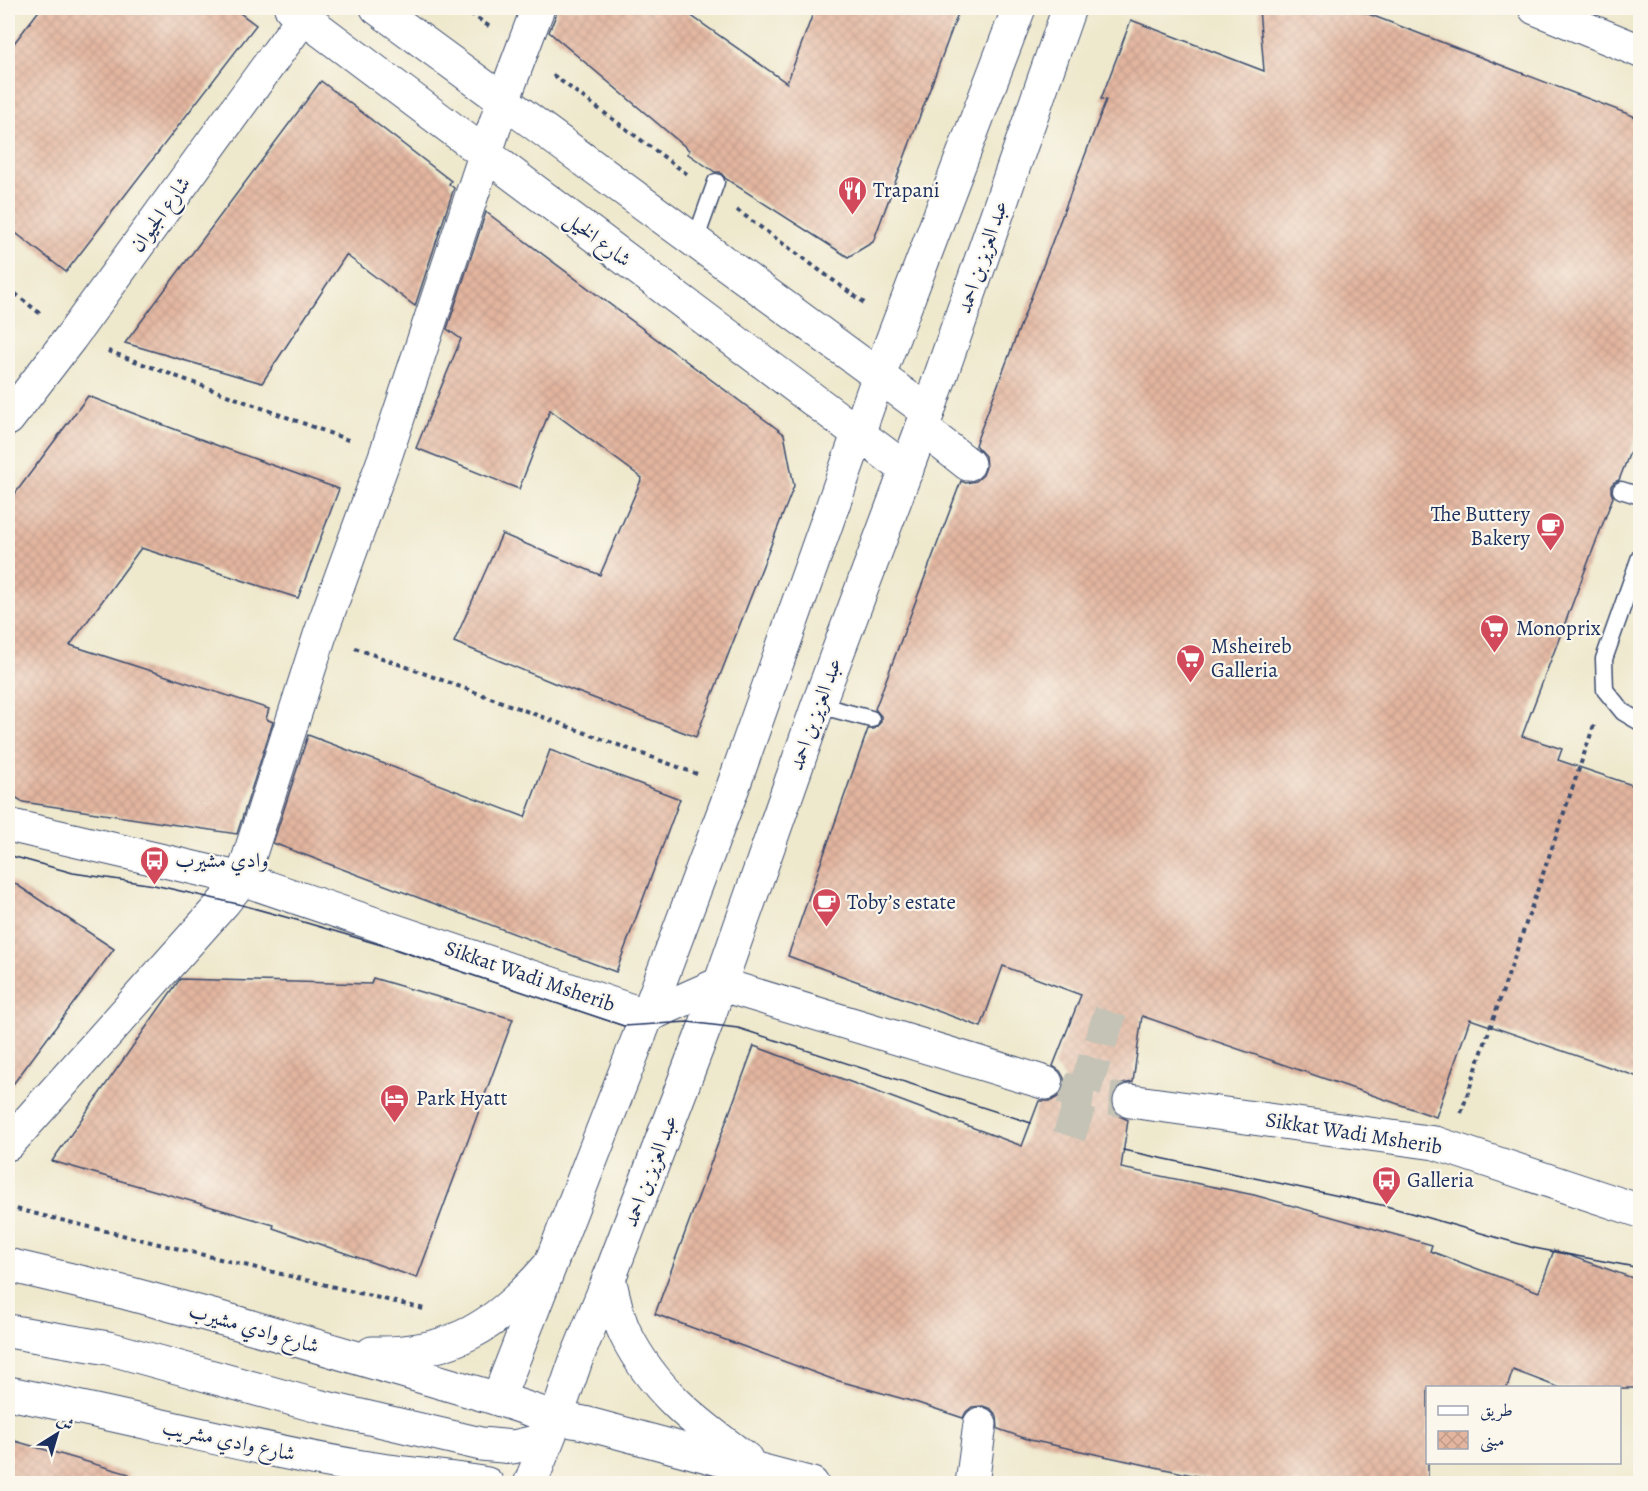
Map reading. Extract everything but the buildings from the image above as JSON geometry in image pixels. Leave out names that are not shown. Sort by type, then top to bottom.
[{"type":"street","points":[[377,8],[879,375],[968,464]]},
{"type":"street","points":[[8,1144],[242,879],[320,635],[386,454],[503,101],[538,8]]},
{"type":"street","points":[[474,1482],[481,1444],[733,787],[858,432],[1019,8]]},
{"type":"street","name":"عبد العزيز بن احمد","points":[[530,1484],[706,1024],[818,705],[925,420],[1069,8]]},
{"type":"street","points":[[1535,8],[1641,51]]},
{"type":"street","name":"شارع الخيل","points":[[301,11],[486,156],[907,470]]},
{"type":"street","name":"شارع الجيوان","points":[[8,420],[71,337],[301,11]]},
{"type":"street","name":"Sikkat Wadi Msherib","points":[[8,825],[242,879],[647,1016]]},
{"type":"street","points":[[647,1016],[719,984],[1046,1083]]},
{"type":"street","name":"Sikkat Wadi Msherib","points":[[1130,1101],[1435,1143],[1641,1210]]},
{"type":"street","name":"شارع وادي مشيرب","points":[[8,1265],[139,1296],[231,1321],[498,1399]]},
{"type":"street","points":[[328,1349],[404,1352],[438,1347],[457,1340],[500,1315],[530,1288],[549,1266]]},
{"type":"street","points":[[609,1279],[624,1332],[649,1373],[677,1406],[759,1469]]},
{"type":"street","points":[[8,1331],[108,1348],[318,1406],[481,1444],[513,1447],[535,1442],[543,1436],[556,1418]]},
{"type":"street","name":"شارع وادي مشريب","points":[[8,1393],[60,1402],[266,1449],[367,1475],[474,1482]]},
{"type":"street","points":[[498,1399],[556,1418],[584,1423],[812,1484]]},
{"type":"street","points":[[972,1484],[980,1424]]},
{"type":"lane","points":[[695,241],[714,187]]},
{"type":"lane","points":[[1621,490],[1641,496]]},
{"type":"lane","points":[[1641,557],[1604,659],[1605,690],[1623,712],[1641,722]]},
{"type":"lane","points":[[818,705],[871,719]]},
{"type":"path","points":[[463,8],[714,187],[872,309]]},
{"type":"path","points":[[8,288],[71,337],[386,454]]},
{"type":"path","points":[[320,635],[733,787]]},
{"type":"path","points":[[1449,1147],[1605,690]]},
{"type":"path","points":[[8,1207],[430,1310]]},
{"type":"tunnel","points":[[1069,1136],[1113,1005]]},
{"type":"tunnel","points":[[1062,1088],[1082,1095],[1130,1101]]},
{"type":"tram line","points":[[8,855],[73,873],[154,885],[300,921],[388,947],[624,1026],[688,1022],[738,1028],[1031,1123]]},
{"type":"tram line","points":[[1123,1150],[1386,1206],[1534,1248],[1640,1268]]},
{"type":"place","name":"Trapani","points":[[852,216]]},
{"type":"place","name":"The Buttery Bakery","points":[[1551,552]]},
{"type":"place","name":"Monoprix","points":[[1495,654]]},
{"type":"place","name":"Msheireb Galleria","points":[[1190,684]]},
{"type":"place","name":"وادي مشيرب","points":[[154,886]]},
{"type":"place","name":"Toby’s estate","points":[[826,928]]},
{"type":"place","name":"Park Hyatt","points":[[395,1124]]},
{"type":"place","name":"Galleria","points":[[1386,1206]]}]
